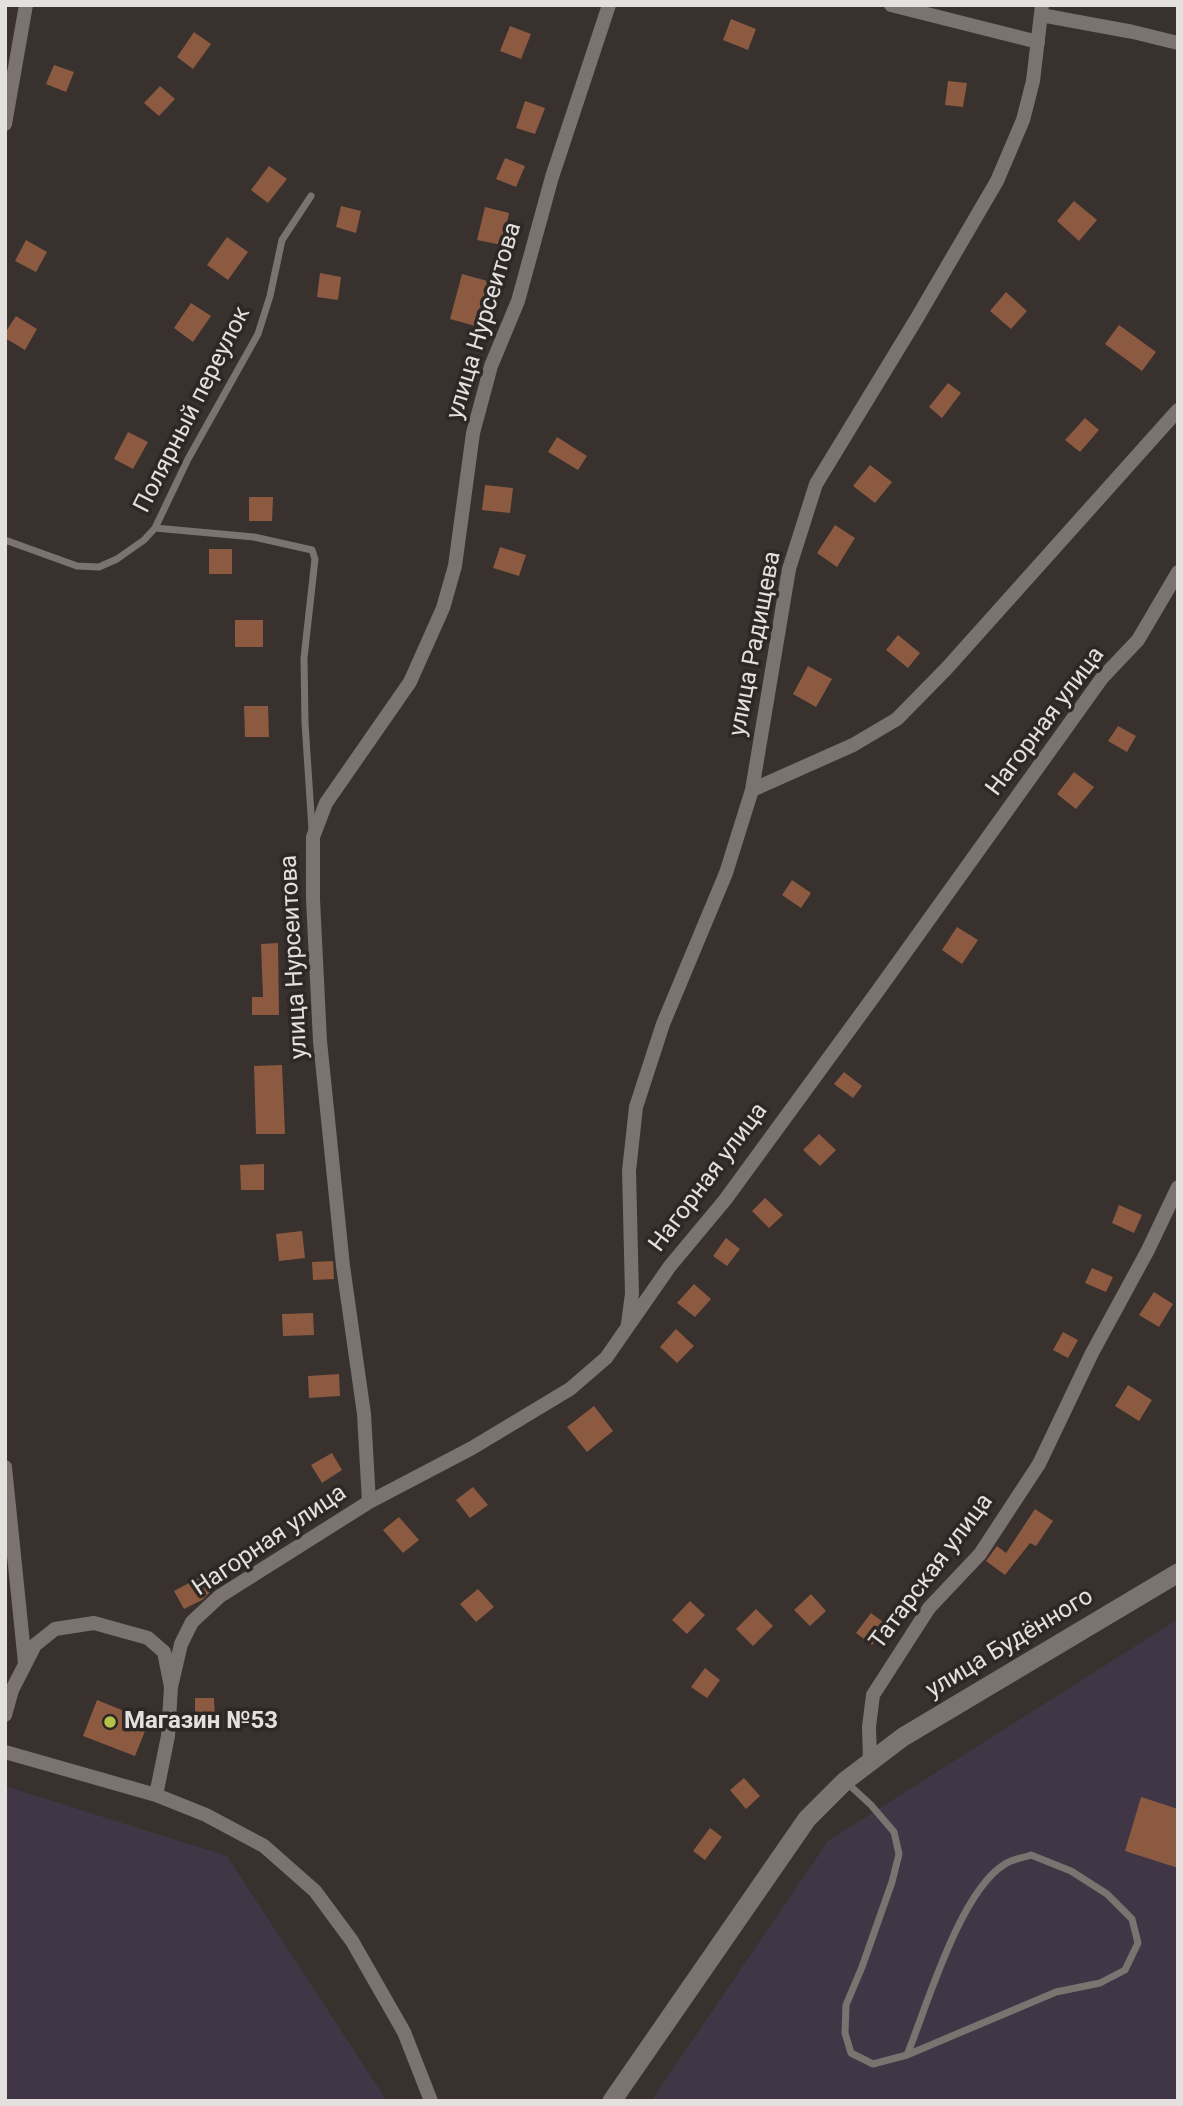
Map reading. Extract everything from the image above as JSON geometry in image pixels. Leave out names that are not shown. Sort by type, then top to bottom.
[{"type":"street","points":[[5,124],[26,5]]},
{"type":"street","name":"улица Нурсеитова","points":[[369,1502],[364,1414],[343,1266],[320,1041],[313,899],[313,837],[326,803],[410,682],[443,608],[455,566],[473,433],[491,366],[518,301],[552,177],[609,5]]},
{"type":"street","points":[[891,5],[1038,42]]},
{"type":"street","points":[[1042,10],[1178,43]]},
{"type":"street","name":"улица Радищева","points":[[627,1328],[632,1294],[629,1171],[636,1107],[663,1024],[726,873],[752,790],[789,569],[816,484],[924,307],[996,181],[1023,120],[1033,81],[1042,10]]},
{"type":"street","points":[[752,790],[853,745],[897,719],[947,668],[1178,410]]},
{"type":"street","name":"Нагорная улица","points":[[172,1687],[181,1644],[192,1622],[220,1596],[369,1502],[472,1448],[570,1389],[606,1358],[670,1266],[725,1200],[877,992],[1102,678],[1138,640],[1178,572]]},
{"type":"street","name":"Татарская улица","points":[[870,1762],[869,1727],[873,1695],[929,1608],[980,1554],[1039,1464],[1092,1353],[1148,1250],[1178,1187]]},
{"type":"street","points":[[5,1467],[25,1665]]},
{"type":"street","name":"улица Будённого","points":[[870,1762],[902,1737],[1178,1573]]},
{"type":"street","points":[[5,1715],[12,1690],[35,1644],[55,1629],[94,1623],[148,1638],[164,1651],[172,1687],[167,1736],[156,1795]]},
{"type":"street","points":[[5,1752],[156,1795],[206,1815],[264,1846],[315,1891],[352,1941],[404,2032],[431,2101]]},
{"type":"street","points":[[612,2101],[807,1819],[845,1781],[870,1762]]},
{"type":"lane","name":"Полярный переулок","points":[[5,540],[77,566],[99,567],[117,559],[155,528],[188,459],[258,334],[270,296],[282,240],[312,195]]},
{"type":"lane","points":[[155,528],[254,537],[312,550],[315,559],[304,658],[305,723],[313,837]]},
{"type":"lane","points":[[845,1781],[871,1805],[894,1832],[899,1854],[892,1882],[846,2005],[845,2033],[851,2053],[873,2064],[907,2055],[1056,1992],[1100,1983],[1125,1970],[1138,1943],[1132,1919],[1107,1894],[1071,1871],[1031,1855],[1005,1864],[979,1889],[959,1924],[907,2055]]},
{"type":"shaded area","points":[[1178,1619],[1178,2101],[651,2101],[828,1841]]},
{"type":"shaded area","points":[[5,1786],[227,1856],[387,2101],[5,2101]]},
{"type":"building","points":[[731,19],[756,29],[748,50],[723,40]]},
{"type":"building","points":[[510,26],[531,34],[521,59],[500,51]]},
{"type":"building","points":[[194,32],[211,44],[193,69],[177,57]]},
{"type":"building","points":[[54,65],[74,72],[66,92],[46,84]]},
{"type":"building","points":[[948,81],[967,83],[963,107],[945,105]]},
{"type":"building","points":[[160,86],[175,99],[159,116],[144,103]]},
{"type":"building","points":[[525,101],[545,108],[535,134],[516,128]]},
{"type":"building","points":[[505,158],[525,166],[516,187],[496,179]]},
{"type":"building","points":[[269,166],[287,179],[268,203],[251,190]]},
{"type":"building","points":[[1074,201],[1097,220],[1079,241],[1057,221]]},
{"type":"building","points":[[341,206],[361,211],[356,233],[336,227]]},
{"type":"building","points":[[485,207],[509,213],[502,245],[477,240]]},
{"type":"building","points":[[227,237],[248,252],[228,280],[207,265]]},
{"type":"building","points":[[26,240],[47,252],[36,272],[15,261]]},
{"type":"building","points":[[320,273],[341,277],[338,300],[317,297]]},
{"type":"building","points":[[462,274],[491,282],[479,327],[450,319]]},
{"type":"building","points":[[1006,292],[1027,311],[1011,329],[990,311]]},
{"type":"building","points":[[191,303],[211,316],[193,342],[174,328]]},
{"type":"building","points":[[16,316],[37,329],[25,350],[5,338],[5,333]]},
{"type":"building","points":[[1119,325],[1156,352],[1142,371],[1105,344]]},
{"type":"building","points":[[948,383],[961,393],[942,418],[929,407]]},
{"type":"building","points":[[1085,418],[1099,430],[1080,452],[1065,440]]},
{"type":"building","points":[[128,432],[148,442],[133,469],[114,459]]},
{"type":"building","points":[[557,437],[587,456],[578,470],[548,452]]},
{"type":"building","points":[[870,465],[892,482],[875,503],[853,486]]},
{"type":"building","points":[[485,485],[513,488],[510,513],[482,510]]},
{"type":"building","points":[[249,497],[273,497],[272,521],[249,521]]},
{"type":"building","points":[[835,525],[855,538],[837,567],[817,553]]},
{"type":"building","points":[[500,547],[526,555],[519,576],[493,568]]},
{"type":"building","points":[[209,549],[232,549],[232,574],[209,574]]},
{"type":"building","points":[[235,620],[263,620],[263,647],[235,647]]},
{"type":"building","points":[[898,635],[920,653],[908,668],[886,650]]},
{"type":"building","points":[[808,666],[832,679],[816,707],[793,694]]},
{"type":"building","points":[[244,706],[268,706],[269,737],[245,737]]},
{"type":"building","points":[[1118,726],[1136,736],[1127,752],[1108,741]]},
{"type":"building","points":[[1074,772],[1094,787],[1076,809],[1057,794]]},
{"type":"building","points":[[792,880],[811,893],[801,908],[782,895]]},
{"type":"building","points":[[957,927],[978,940],[962,964],[942,950]]},
{"type":"building","points":[[278,943],[279,1015],[252,1015],[252,997],[263,997],[261,944]]},
{"type":"building","points":[[282,1065],[285,1134],[256,1134],[254,1066]]},
{"type":"building","points":[[844,1072],[862,1086],[853,1098],[834,1084]]},
{"type":"building","points":[[819,1134],[836,1150],[820,1166],[803,1150]]},
{"type":"building","points":[[264,1164],[264,1190],[241,1190],[240,1165]]},
{"type":"building","points":[[765,1198],[783,1215],[769,1228],[752,1211]]},
{"type":"building","points":[[1119,1205],[1142,1215],[1134,1233],[1112,1223]]},
{"type":"building","points":[[302,1231],[305,1258],[279,1261],[276,1234]]},
{"type":"building","points":[[726,1238],[740,1249],[727,1266],[713,1256]]},
{"type":"building","points":[[333,1261],[334,1279],[313,1280],[312,1262]]},
{"type":"building","points":[[1092,1268],[1113,1277],[1106,1292],[1085,1283]]},
{"type":"building","points":[[694,1284],[711,1299],[695,1317],[677,1303]]},
{"type":"building","points":[[1154,1292],[1173,1304],[1159,1327],[1139,1315]]},
{"type":"building","points":[[313,1313],[314,1335],[283,1336],[282,1314]]},
{"type":"building","points":[[676,1329],[694,1346],[677,1363],[660,1347]]},
{"type":"building","points":[[1063,1332],[1078,1340],[1068,1358],[1053,1350]]},
{"type":"building","points":[[339,1374],[340,1396],[309,1398],[308,1376]]},
{"type":"building","points":[[1128,1385],[1152,1400],[1139,1421],[1115,1406]]},
{"type":"building","points":[[594,1406],[613,1431],[587,1452],[567,1427]]},
{"type":"building","points":[[332,1453],[342,1470],[322,1483],[311,1465]]},
{"type":"building","points":[[473,1487],[488,1505],[470,1518],[456,1500]]},
{"type":"building","points":[[1035,1509],[1053,1521],[1036,1546],[1030,1543],[1005,1575],[986,1561],[997,1546],[1006,1553]]},
{"type":"building","points":[[399,1517],[419,1540],[403,1553],[383,1530]]},
{"type":"building","points":[[204,1575],[212,1590],[202,1600],[184,1609],[174,1591]]},
{"type":"building","points":[[478,1589],[494,1607],[476,1622],[460,1604]]},
{"type":"building","points":[[811,1594],[826,1611],[810,1626],[794,1610]]},
{"type":"building","points":[[690,1601],[705,1615],[687,1634],[672,1620]]},
{"type":"building","points":[[756,1609],[773,1626],[753,1646],[736,1629]]},
{"type":"building","points":[[871,1613],[887,1625],[872,1645],[856,1633]]},
{"type":"building","points":[[705,1668],[720,1680],[707,1698],[691,1687]]},
{"type":"building","points":[[195,1698],[214,1698],[215,1720],[195,1720]]},
{"type":"building","points":[[97,1700],[149,1721],[135,1756],[83,1736]]},
{"type":"building","points":[[744,1778],[760,1796],[746,1809],[730,1790]]},
{"type":"building","points":[[1141,1797],[1178,1809],[1178,1868],[1125,1851]]},
{"type":"building","points":[[710,1828],[722,1837],[705,1860],[693,1851]]},
{"type":"place","name":"Магазин №53","points":[[110,1722]]}]
